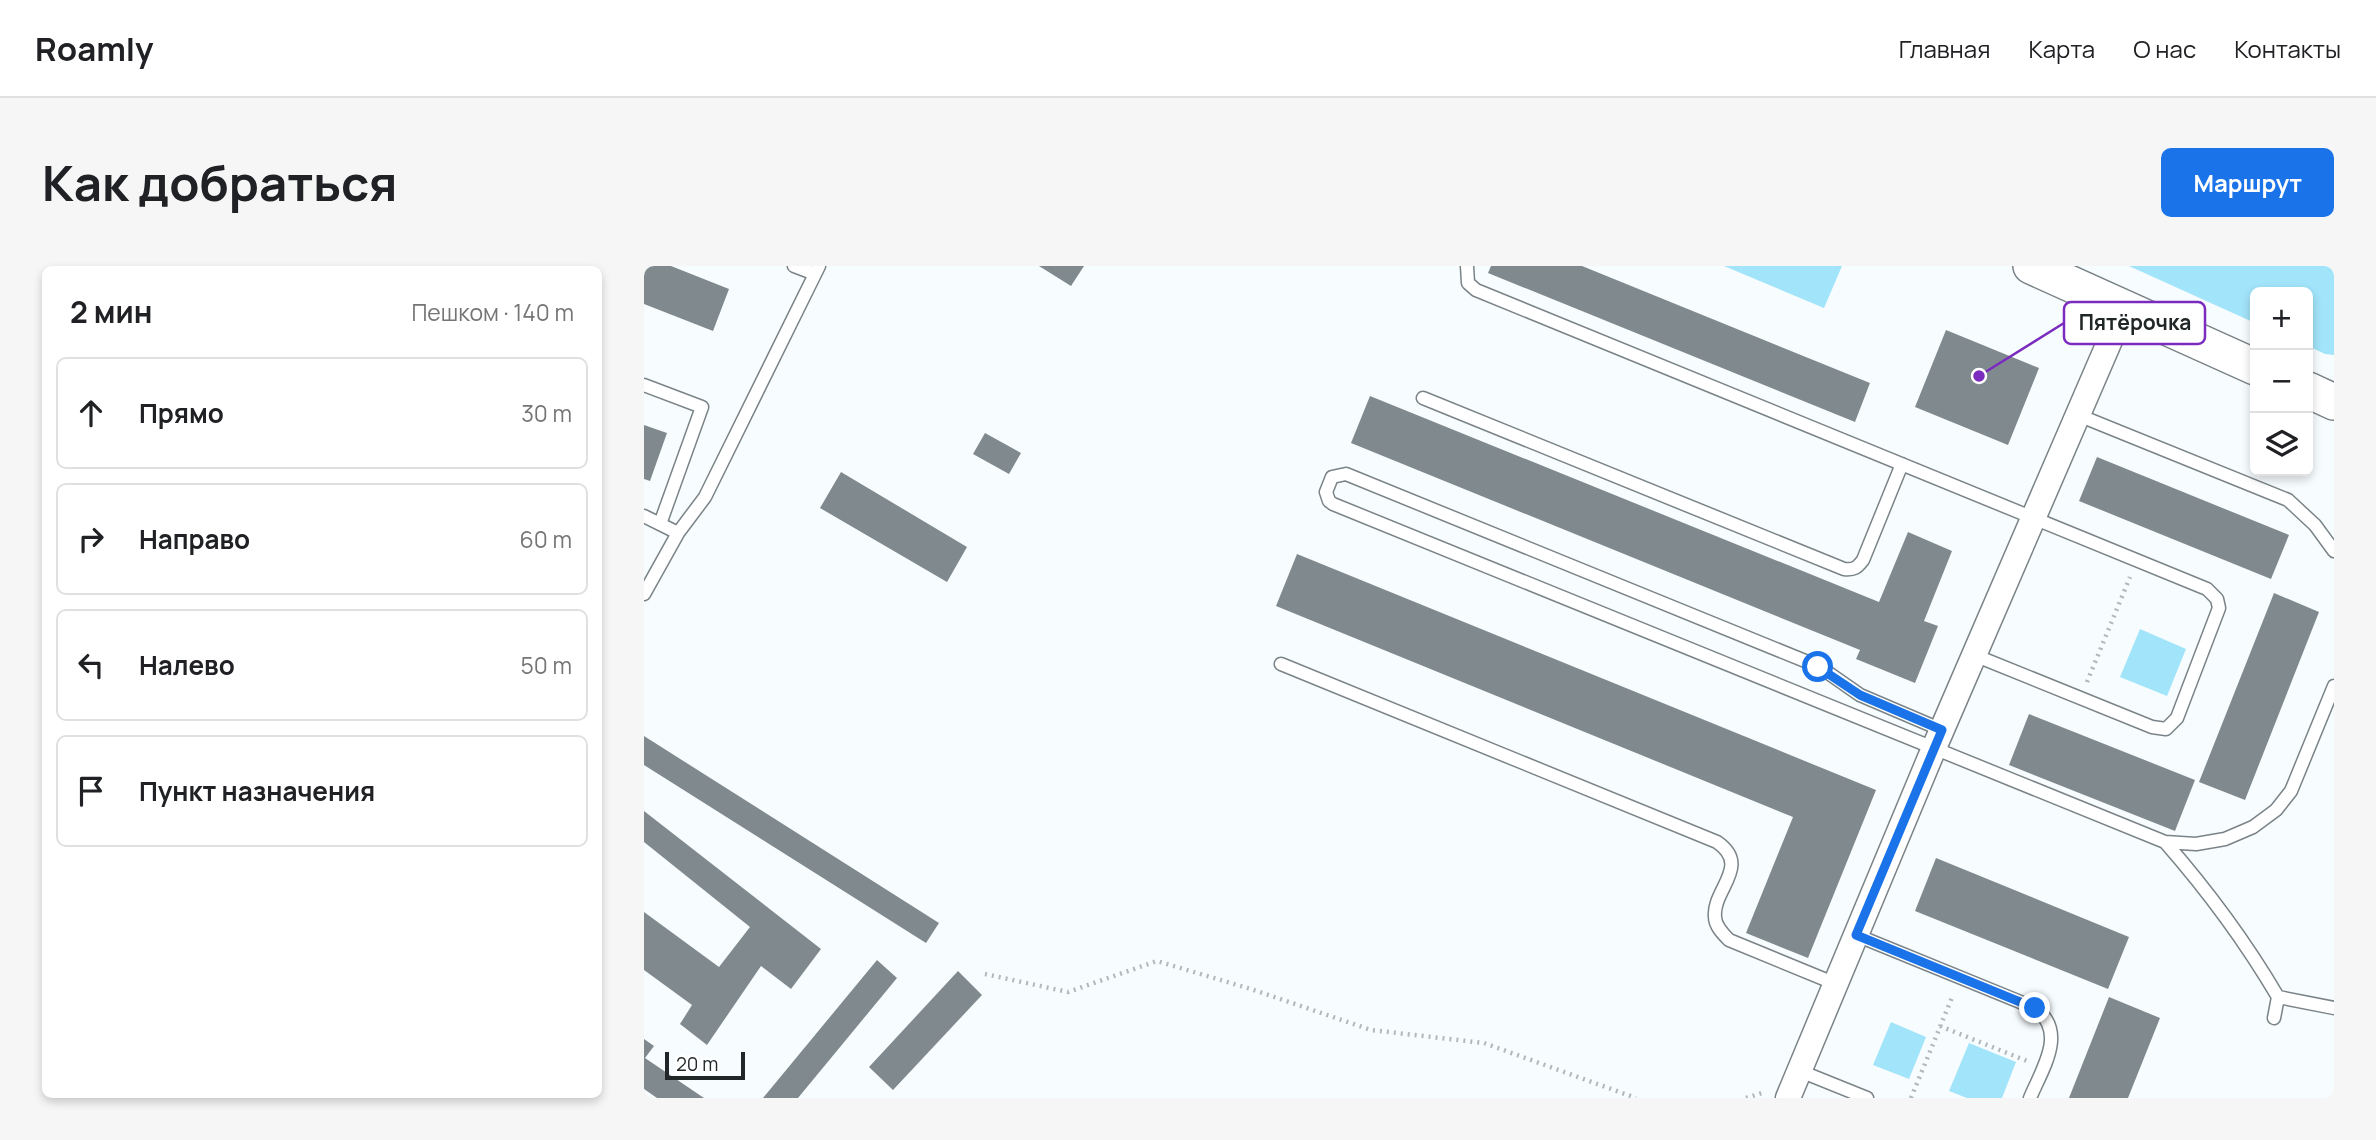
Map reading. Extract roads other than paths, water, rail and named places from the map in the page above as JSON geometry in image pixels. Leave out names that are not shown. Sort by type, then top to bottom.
[{"type":"main road","points":[[2031,266],[2250,365]]},
{"type":"main road","points":[[2313,392],[2334,402]]},
{"type":"street","points":[[1788,1098],[1938,739],[2124,308]]},
{"type":"lane","points":[[644,594],[678,533],[705,497],[817,270],[794,266]]},
{"type":"lane","points":[[1467,266],[1468,283],[1476,290],[2137,559],[2207,589],[2217,599],[2218,617],[2177,718],[2171,726],[2160,729],[1975,655]]},
{"type":"lane","points":[[644,385],[702,407],[660,524]]},
{"type":"lane","points":[[1423,398],[1844,569],[1852,570],[1863,560],[1902,464]]},
{"type":"lane","points":[[2078,415],[2288,500],[2315,525],[2334,551]]},
{"type":"lane","points":[[1938,739],[1810,663],[1346,474],[1332,477],[1326,492],[1333,504],[1938,739],[2165,842],[2196,844],[2225,839],[2253,827],[2276,810],[2291,792],[2334,686]]},
{"type":"lane","points":[[644,516],[678,533]]},
{"type":"lane","points":[[1281,664],[1717,842],[1729,853],[1732,869],[1715,910],[1714,918],[1719,929],[1729,940],[1836,984]]},
{"type":"lane","points":[[2165,842],[2237,931],[2278,997],[2274,1018]]},
{"type":"lane","points":[[1856,935],[2035,1008],[2043,1014],[2049,1021],[2052,1045],[2030,1098]]},
{"type":"lane","points":[[2278,997],[2334,1007]]},
{"type":"lane","points":[[1800,1071],[1867,1098]]},
{"type":"place","name":"Пятёрочка","points":[[1979,376]]}]
